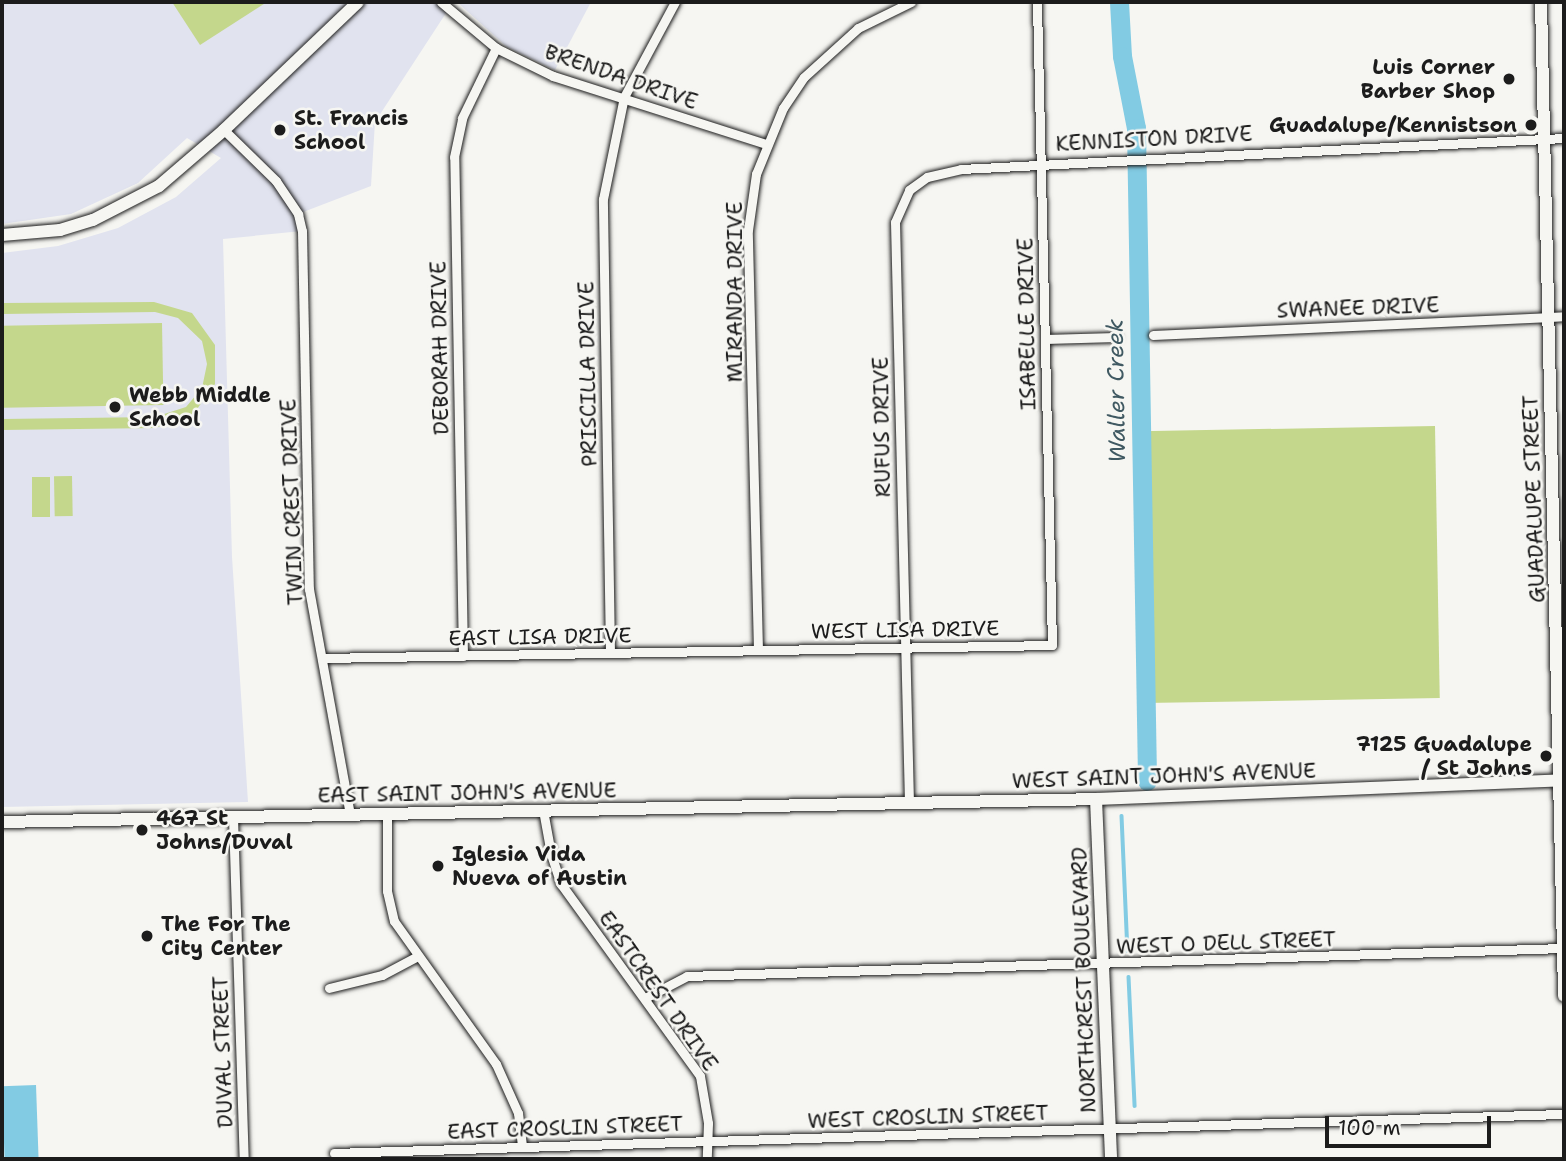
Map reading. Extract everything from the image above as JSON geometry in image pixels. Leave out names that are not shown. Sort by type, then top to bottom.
[{"type":"street","points":[[2,235],[60,230],[111,212],[168,179],[224,130],[358,2]]},
{"type":"street","name":"BRENDA DRIVE","points":[[441,2],[496,48],[553,76],[766,144]]},
{"type":"street","name":"PRISCILLA DRIVE","points":[[610,653],[603,198],[624,97],[675,2]]},
{"type":"street","name":"MIRANDA DRIVE","points":[[758,650],[748,230],[750,201],[766,144],[804,77],[831,49],[858,28],[911,2]]},
{"type":"street","name":"ISABELLE DRIVE","points":[[1037,2],[1052,645]]},
{"type":"street","name":"GUADALUPE STREET","points":[[1541,2],[1548,316],[1559,507],[1564,996]]},
{"type":"street","name":"DEBORAH DRIVE","points":[[463,656],[454,157],[462,118],[496,48]]},
{"type":"street","name":"TWIN CREST DRIVE","points":[[224,130],[276,181],[292,202],[302,231],[309,589],[350,814]]},
{"type":"street","name":"KENNISTON DRIVE","points":[[1040,163],[1564,138]]},
{"type":"street","name":"RUFUS DRIVE","points":[[909,803],[895,222],[909,191],[927,177],[961,169],[1040,163]]},
{"type":"street","name":"SWANEE DRIVE","points":[[1153,335],[1564,316]]},
{"type":"street","points":[[1045,339],[1116,337]]},
{"type":"street","name":"WEST LISA DRIVE","points":[[758,650],[1052,645]]},
{"type":"street","name":"EAST LISA DRIVE","points":[[322,658],[758,650]]},
{"type":"street","name":"WEST SAINT JOHN'S AVENUE","points":[[766,806],[1096,799],[1562,780]]},
{"type":"street","name":"NORTHCREST BOULEVARD","points":[[1096,799],[1111,1159]]},
{"type":"street","name":"EAST SAINT JOHN'S AVENUE","points":[[2,822],[766,806]]},
{"type":"street","name":"EASTCREST DRIVE","points":[[544,810],[551,854],[561,884],[700,1076],[707,1159]]},
{"type":"street","points":[[387,813],[390,908],[400,933],[496,1064],[518,1113],[522,1146]]},
{"type":"street","name":"DUVAL STREET","points":[[233,817],[244,1159]]},
{"type":"street","name":"WEST O DELL STREET","points":[[645,998],[687,976],[1104,966],[1564,948]]},
{"type":"street","points":[[329,988],[382,975],[417,956]]},
{"type":"street","name":"WEST CROSLIN STREET","points":[[797,1138],[1564,1114]]},
{"type":"street","name":"EAST CROSLIN STREET","points":[[334,1153],[797,1138]]},
{"type":"shaded area","name":"Webb Middle School","points":[[2,2],[441,2],[448,10],[375,122],[371,186],[298,214],[302,231],[223,239],[232,557],[248,802],[2,807],[2,253],[58,246],[118,228],[176,197],[221,158],[187,138],[138,183],[71,214],[2,224]]},
{"type":"shaded area","points":[[457,2],[591,2],[555,70],[507,47]]},
{"type":"green space","points":[[172,2],[267,2],[200,45]]},
{"type":"green space","points":[[154,302],[192,313],[215,345],[215,384],[192,416],[155,428],[2,430],[2,419],[155,417],[186,407],[202,388],[207,364],[202,341],[178,318],[155,312],[2,314],[2,303]]},
{"type":"green space","points":[[162,323],[163,405],[3,408],[2,326]]},
{"type":"green space","points":[[1435,426],[1440,698],[1145,703],[1140,431]]},
{"type":"green space","points":[[54,476],[72,476],[73,516],[55,516]]},
{"type":"green space","points":[[32,477],[50,477],[50,517],[32,517]]},
{"type":"water","points":[[36,1085],[39,1159],[5,1159],[2,1086]]},
{"type":"waterway","name":"Waller Creek","points":[[1119,2],[1122,56],[1136,128],[1147,781]]},
{"type":"waterway","name":"Waller Creek","points":[[1122,816],[1128,951]]},
{"type":"waterway","name":"Waller Creek","points":[[1129,977],[1135,1106]]},
{"type":"place","name":"Luis Corner Barber Shop","points":[[1509,79]]},
{"type":"place","name":"Guadalupe/Kennistson","points":[[1531,125]]},
{"type":"place","name":"St. Francis School","points":[[280,130]]},
{"type":"place","name":"Webb Middle School","points":[[115,407]]},
{"type":"place","name":"7125 Guadalupe / St Johns","points":[[1546,756]]},
{"type":"place","name":"467 St Johns/Duval","points":[[142,830]]},
{"type":"place","name":"Iglesia Vida Nueva of Austin","points":[[438,866]]},
{"type":"place","name":"The For The City Center","points":[[147,936]]}]
